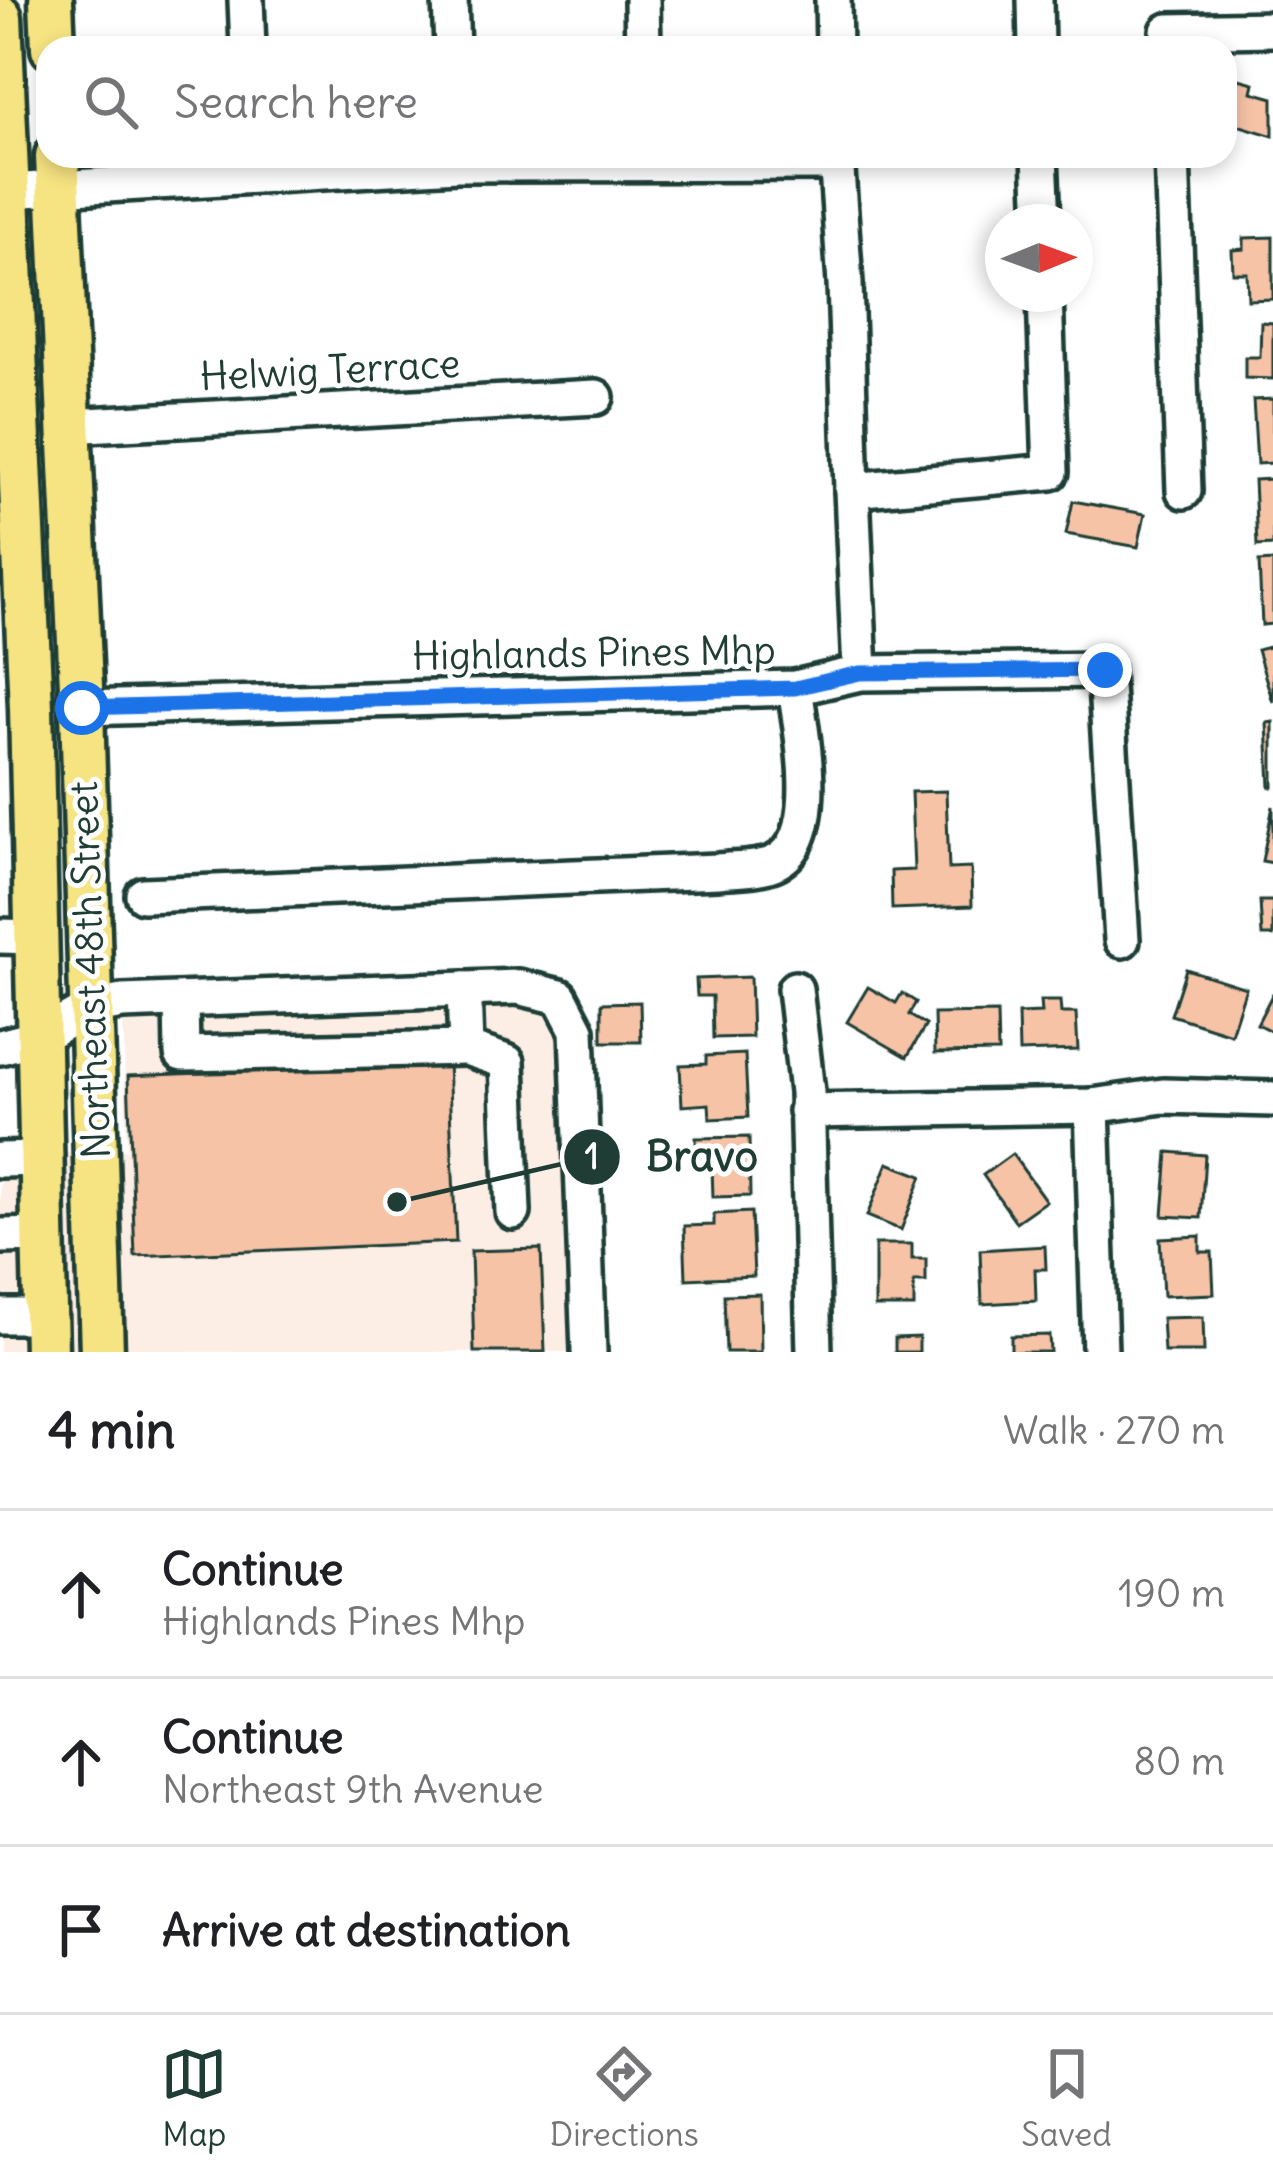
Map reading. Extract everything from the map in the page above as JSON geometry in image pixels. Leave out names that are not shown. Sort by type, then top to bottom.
[{"type":"main road","points":[[51,0],[52,36]]},
{"type":"main road","name":"Northeast 48th Street","points":[[0,17],[8,191],[21,1160],[44,1235],[46,1334]]},
{"type":"main road","name":"Northeast 48th Street","points":[[58,172],[103,1352]]},
{"type":"main road","points":[[10,476],[45,491],[56,513],[67,721],[84,776]]},
{"type":"street","points":[[247,0],[248,36]]},
{"type":"street","points":[[450,0],[452,36]]},
{"type":"street","points":[[642,0],[643,36]]},
{"type":"street","points":[[833,0],[834,36]]},
{"type":"street","points":[[1035,0],[1036,36]]},
{"type":"street","points":[[1168,26],[1273,28]]},
{"type":"street","points":[[8,191],[58,172],[169,168]]},
{"type":"street","points":[[837,168],[860,673]]},
{"type":"street","points":[[1040,168],[1041,204]]},
{"type":"street","points":[[1172,168],[1184,491]]},
{"type":"street","points":[[852,490],[1052,472],[1046,312]]},
{"type":"street","name":"Helwig Terrace","points":[[68,426],[596,397]]},
{"type":"street","points":[[795,688],[860,673],[1105,670],[1122,940]]},
{"type":"street","name":"Highlands Pines Mhp","points":[[82,708],[795,688],[806,785],[803,826],[792,851],[772,864],[695,872],[142,895]]},
{"type":"street","points":[[20,1042],[90,1008],[122,1002],[518,987],[560,997],[577,1030],[590,1352]]},
{"type":"street","points":[[795,988],[807,1092],[814,1352]]},
{"type":"street","points":[[464,989],[466,1048]]},
{"type":"street","points":[[181,1000],[182,1054],[466,1048],[508,1062],[513,1212]]},
{"type":"street","points":[[806,1111],[1092,1106],[1163,1096],[1273,1099]]},
{"type":"street","points":[[1092,1106],[1100,1352]]},
{"type":"street","points":[[0,1236],[44,1235]]},
{"type":"street","points":[[0,1316],[46,1334]]},
{"type":"shaded area","points":[[528,1000],[557,1020],[568,1042],[579,1352],[0,1352],[0,1155],[127,1150],[123,1011]]},
{"type":"building","points":[[1237,79],[1254,83],[1252,92],[1273,98],[1273,136],[1237,125]]},
{"type":"building","points":[[1273,237],[1273,299],[1248,300],[1247,273],[1233,273],[1232,250],[1244,249],[1244,238]]},
{"type":"building","points":[[1261,322],[1273,323],[1273,379],[1245,378],[1245,357],[1260,357]]},
{"type":"building","points":[[1273,399],[1273,463],[1257,464],[1253,400]]},
{"type":"building","points":[[1273,479],[1273,545],[1257,546],[1254,480]]},
{"type":"building","points":[[1073,501],[1145,514],[1138,547],[1066,534]]},
{"type":"building","points":[[1273,561],[1273,624],[1262,625],[1259,562]]},
{"type":"building","points":[[1273,646],[1273,702],[1257,650]]},
{"type":"building","points":[[1273,722],[1273,787],[1270,787],[1267,723]]},
{"type":"building","points":[[946,791],[949,869],[971,868],[972,906],[892,909],[891,871],[914,870],[911,792]]},
{"type":"building","points":[[1273,806],[1273,863],[1262,861]]},
{"type":"building","points":[[1260,901],[1273,901],[1273,936],[1262,936]]},
{"type":"building","points":[[1186,969],[1246,988],[1231,1034],[1171,1015]]},
{"type":"building","points":[[750,977],[752,1037],[713,1038],[712,996],[697,996],[696,979]]},
{"type":"building","points":[[868,987],[896,1003],[902,993],[916,1002],[909,1015],[926,1025],[907,1057],[847,1022]]},
{"type":"building","points":[[1273,993],[1273,1032],[1257,1024]]},
{"type":"building","points":[[1040,1001],[1060,1001],[1061,1013],[1076,1013],[1078,1050],[1019,1052],[1018,1014],[1041,1013]]},
{"type":"building","points":[[640,1002],[641,1042],[602,1042],[602,1003]]},
{"type":"building","points":[[997,1013],[998,1052],[935,1053],[934,1014]]},
{"type":"building","points":[[745,1054],[748,1117],[710,1119],[709,1104],[682,1106],[680,1065],[706,1064],[706,1056]]},
{"type":"building","points":[[448,1063],[456,1242],[135,1256],[128,1076]]},
{"type":"building","points":[[749,1137],[750,1196],[713,1197],[712,1168],[697,1168],[696,1138]]},
{"type":"building","points":[[1168,1152],[1205,1155],[1201,1218],[1163,1216]]},
{"type":"building","points":[[1012,1154],[1046,1201],[1016,1222],[983,1175]]},
{"type":"building","points":[[888,1163],[922,1176],[901,1230],[867,1216]]},
{"type":"building","points":[[751,1212],[754,1276],[686,1279],[684,1226],[714,1225],[714,1214]]},
{"type":"building","points":[[1200,1236],[1200,1252],[1212,1252],[1214,1294],[1163,1296],[1160,1238]]},
{"type":"building","points":[[875,1244],[912,1244],[912,1259],[926,1259],[926,1282],[914,1282],[914,1307],[875,1307]]},
{"type":"building","points":[[1045,1246],[1046,1269],[1035,1269],[1036,1301],[982,1304],[980,1250]]},
{"type":"building","points":[[541,1249],[545,1352],[474,1352],[471,1251]]},
{"type":"building","points":[[760,1294],[761,1352],[726,1352],[724,1295]]},
{"type":"building","points":[[1203,1317],[1204,1352],[1164,1352],[1162,1318]]},
{"type":"building","points":[[1049,1335],[1050,1352],[1011,1352],[1011,1336]]},
{"type":"building","points":[[919,1337],[919,1352],[895,1352],[895,1338]]},
{"type":"place","name":"Bravo","points":[[397,1202]]},
{"type":"route","points":[[82,708],[795,688],[860,673],[1105,670]]}]
